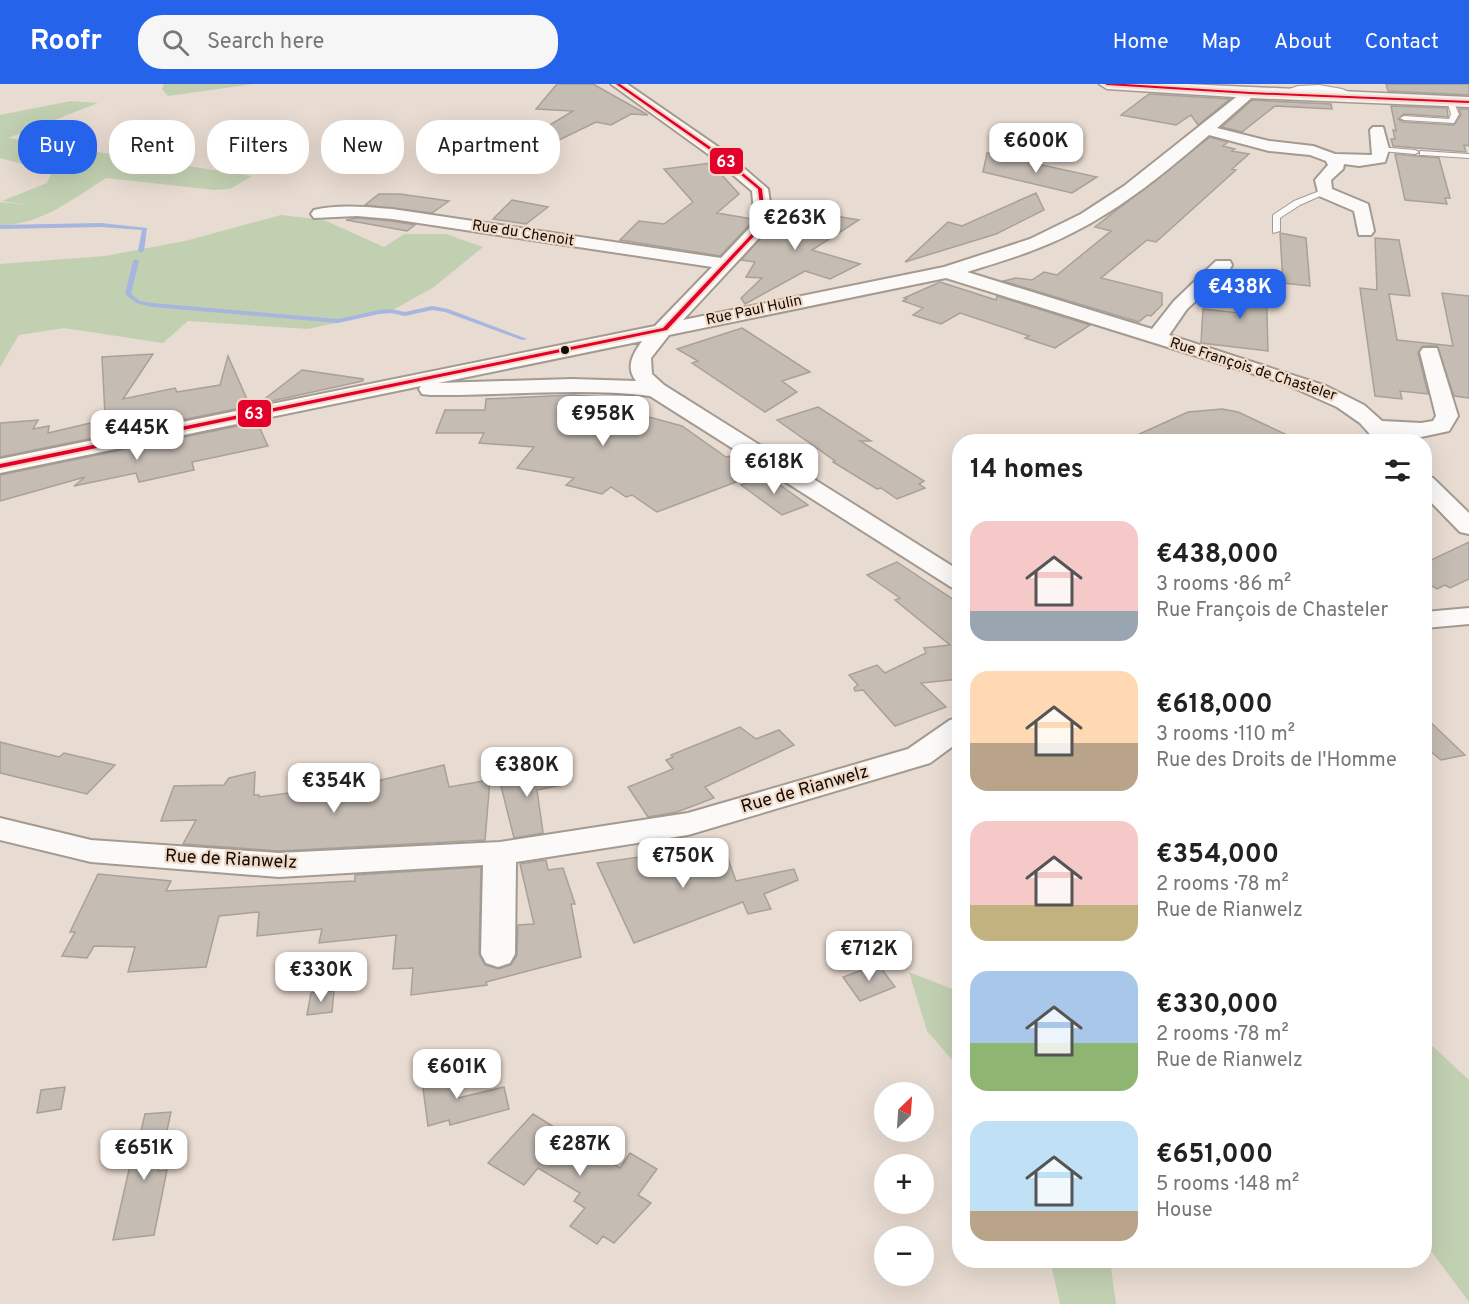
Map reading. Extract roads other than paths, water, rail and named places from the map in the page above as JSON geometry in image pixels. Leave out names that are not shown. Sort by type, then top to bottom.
[{"type":"main road","points":[[1107,84],[1250,93],[1469,102]]},
{"type":"street","points":[[618,84],[718,154],[760,189],[764,223],[651,342],[641,358],[642,375],[656,390],[952,577]]},
{"type":"street","name":"Rue Paul Hulin","points":[[0,466],[947,272],[1017,251],[1087,218],[1206,130],[1250,93]]},
{"type":"street","points":[[1206,130],[1269,147],[1313,151],[1332,158],[1359,161],[1379,159],[1381,149],[1378,130]]},
{"type":"street","points":[[1332,158],[1337,166],[1324,174],[1321,183],[1324,192],[1362,208],[1365,231]]},
{"type":"street","name":"Rue du Chenoit","points":[[320,214],[357,211],[392,214],[726,264]]},
{"type":"street","name":"Rue François de Chasteler","points":[[1155,337],[1164,330],[1172,314],[1186,299],[1223,265]]},
{"type":"street","name":"Rue François de Chasteler","points":[[947,272],[1290,379],[1342,399],[1383,434],[1441,426],[1447,416],[1430,352]]},
{"type":"street","points":[[377,388],[476,390],[624,385],[656,390]]},
{"type":"street","points":[[1432,490],[1469,528]]},
{"type":"street","points":[[1432,619],[1469,616]]},
{"type":"street","name":"Rue de Rianwelz","points":[[0,829],[91,851],[279,865],[500,853],[688,824],[919,756],[952,733]]},
{"type":"street","points":[[498,954],[500,853]]},
{"type":"lane","points":[[1404,118],[1451,121],[1455,114],[1450,101]]},
{"type":"lane","points":[[1381,149],[1469,156]]},
{"type":"lane","points":[[1276,231],[1276,217],[1298,203],[1324,192]]},
{"type":"waterway","points":[[0,227],[101,225],[145,229],[141,251]]},
{"type":"waterway","points":[[136,261],[128,294],[138,302],[152,305],[338,321],[379,312],[391,311],[405,314],[432,308],[446,310],[524,339]]}]
